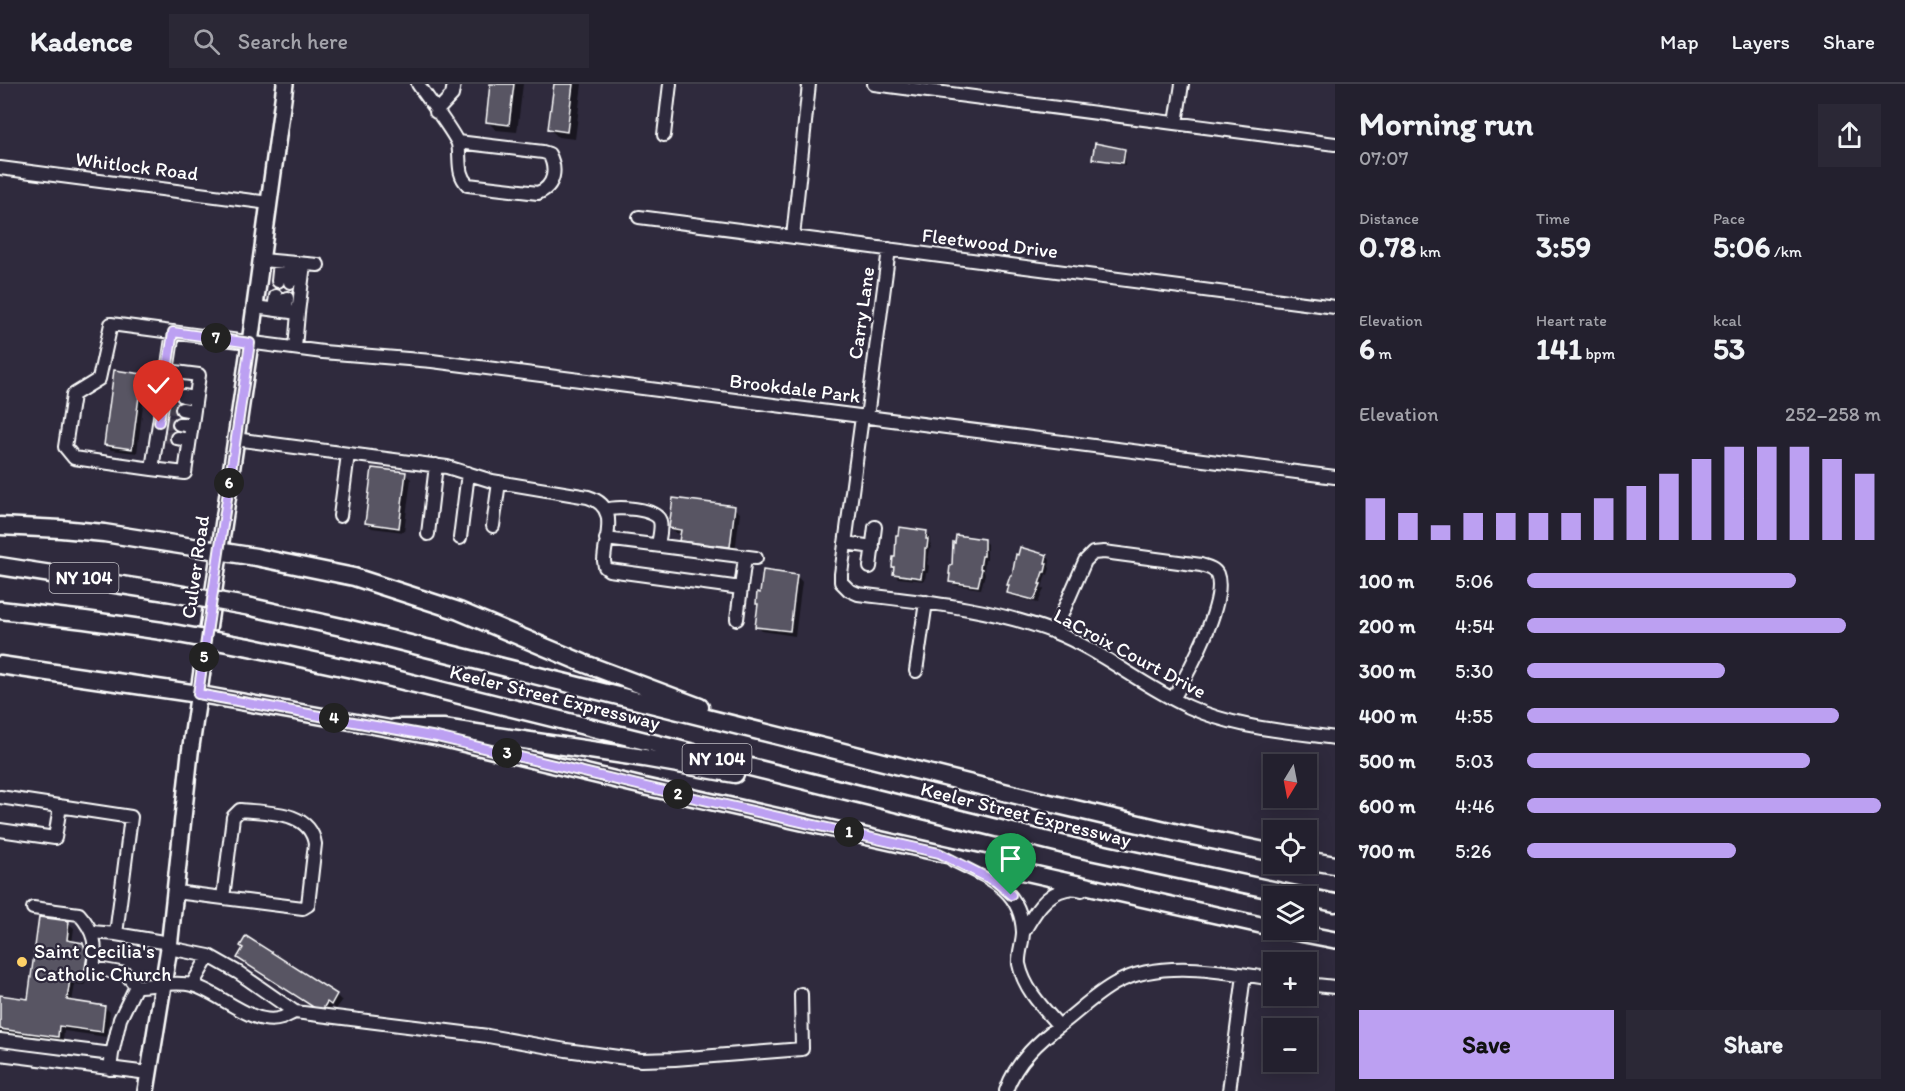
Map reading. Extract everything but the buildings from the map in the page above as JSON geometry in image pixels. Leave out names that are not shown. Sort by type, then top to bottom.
[{"type":"highway","points":[[0,526],[76,530],[219,551],[343,574],[408,593],[491,623],[610,673],[804,742]]},
{"type":"highway","name":"Keeler Street Expressway","points":[[0,566],[251,607],[346,628],[1115,819],[1263,851]]},
{"type":"highway","name":"Keeler Street Expressway","points":[[0,610],[162,631],[375,674],[1112,857],[1263,888]]},
{"type":"highway","points":[[0,665],[198,694]]},
{"type":"highway","points":[[395,728],[443,728],[634,756],[894,803]]},
{"type":"highway","points":[[1317,862],[1335,865]]},
{"type":"highway","name":"Keeler Street Expressway","points":[[1317,899],[1335,903]]},
{"type":"main road","name":"Culver Road","points":[[146,1091],[164,985],[188,768],[262,260],[285,84]]},
{"type":"main road","points":[[198,694],[395,728],[1263,926]]},
{"type":"main road","points":[[1317,936],[1335,940]]},
{"type":"street","points":[[418,84],[458,142],[461,173],[468,185],[538,193],[547,189],[552,182],[553,162],[549,154],[458,142]]},
{"type":"street","points":[[436,112],[452,95],[454,84]]},
{"type":"street","points":[[664,135],[670,84]]},
{"type":"street","points":[[793,237],[809,84]]},
{"type":"street","points":[[874,84],[1335,144]]},
{"type":"street","points":[[1176,123],[1182,84]]},
{"type":"street","name":"Whitlock Road","points":[[0,168],[269,203]]},
{"type":"street","name":"Fleetwood Drive","points":[[639,217],[1335,307]]},
{"type":"street","name":"Carry Lane","points":[[845,543],[889,249]]},
{"type":"street","points":[[262,260],[318,265]]},
{"type":"street","points":[[284,281],[292,263]]},
{"type":"street","points":[[286,311],[292,263]]},
{"type":"street","points":[[282,297],[295,348]]},
{"type":"street","points":[[255,307],[286,311]]},
{"type":"street","name":"Brookdale Park","points":[[152,469],[74,458],[65,447],[73,395],[99,379],[111,324],[333,353],[432,361],[1335,477]]},
{"type":"street","points":[[173,332],[167,370],[174,399],[174,424],[183,439],[185,473],[152,469],[161,436],[174,424],[187,410],[174,399]]},
{"type":"street","points":[[167,370],[199,375],[174,399]]},
{"type":"street","points":[[235,438],[436,465],[499,482],[588,497],[601,502],[606,510],[608,517],[604,564],[612,572],[741,588]]},
{"type":"street","points":[[340,516],[348,454]]},
{"type":"street","points":[[428,534],[436,465]]},
{"type":"street","points":[[460,538],[468,473]]},
{"type":"street","points":[[493,526],[499,482]]},
{"type":"street","points":[[606,510],[621,508],[656,514],[660,522],[658,545]]},
{"type":"street","points":[[870,567],[875,527]]},
{"type":"street","points":[[606,539],[750,557],[741,588],[737,619]]},
{"type":"street","points":[[845,543],[873,547]]},
{"type":"street","name":"LaCroix Court Drive","points":[[845,543],[841,578],[843,585],[858,594],[926,602],[1001,615],[1054,632],[1103,656],[1173,699],[1222,720],[1246,726],[1335,738]]},
{"type":"street","points":[[1054,632],[1083,564],[1093,553],[1136,556],[1201,565],[1212,569],[1217,574],[1218,583],[1212,617],[1198,652],[1173,699]]},
{"type":"street","points":[[916,671],[926,602]]},
{"type":"street","points":[[0,797],[131,817],[116,934]]},
{"type":"street","points":[[0,830],[55,838],[60,806]]},
{"type":"street","points":[[176,892],[223,898],[303,908],[308,905],[315,844],[314,834],[303,822],[291,816],[240,810],[233,817],[223,898]]},
{"type":"street","points":[[939,853],[996,882],[1011,895],[1020,913],[1023,933],[1019,962],[1024,980],[1035,999],[1059,1026]]},
{"type":"street","points":[[1023,933],[1036,909],[1051,897],[1067,889],[1106,890]]},
{"type":"street","points":[[33,908],[79,914],[92,932],[97,950],[93,968],[126,974],[136,986]]},
{"type":"street","points":[[92,932],[116,934],[209,956],[239,973],[295,1012],[488,1036],[566,1050],[641,1059],[675,1059],[802,1049],[801,994]]},
{"type":"street","points":[[192,985],[209,956]]},
{"type":"street","points":[[1006,1091],[1030,1050],[1115,983],[1140,972],[1173,969],[1263,978]]},
{"type":"street","points":[[1229,1091],[1244,975]]},
{"type":"street","points":[[136,986],[192,985],[205,989],[252,1016],[267,1019],[280,1019],[295,1012]]},
{"type":"street","points":[[1317,985],[1335,987]]},
{"type":"street","points":[[110,1069],[120,1019],[136,986]]},
{"type":"street","points":[[0,1040],[112,1054]]},
{"type":"street","points":[[0,1054],[148,1073]]},
{"type":"tunnel","points":[[170,394],[183,396]]},
{"type":"tunnel","points":[[168,407],[182,409]]},
{"type":"tunnel","points":[[167,423],[179,424]]},
{"type":"tunnel","points":[[164,436],[177,438]]},
{"type":"place","name":"Saint Cecilia's Catholic Church","points":[[22,962]]},
{"type":"route","points":[[159,422],[173,332],[250,343],[198,694],[437,737],[939,853],[996,882],[1011,895]]}]
